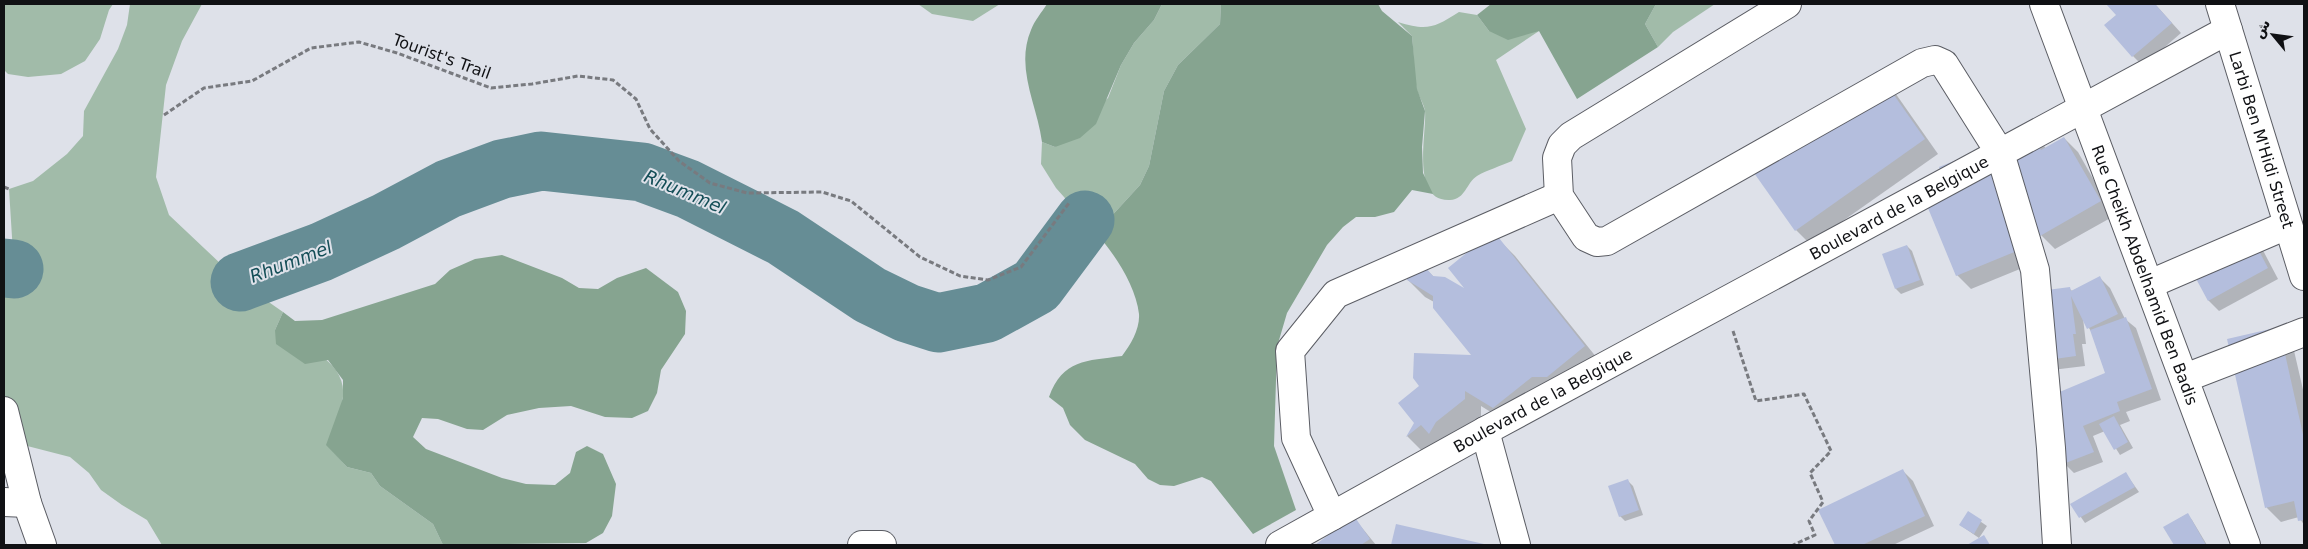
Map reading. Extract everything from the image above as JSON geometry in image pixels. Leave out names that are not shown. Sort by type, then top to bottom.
[{"type":"main road","points":[[1326,520],[1296,438],[1290,351],[1336,294],[1559,196],[1557,158],[1562,145],[1571,136],[1787,4]]},
{"type":"main road","name":"Rue Cheikh Abdelhamid Ben Badis","points":[[2044,4],[2246,545]]},
{"type":"main road","points":[[2057,545],[2051,448],[2035,270],[2000,152],[2083,108],[2218,13]]},
{"type":"main road","name":"Larbi Ben M'Hidi Street","points":[[2218,13],[2304,276]]},
{"type":"main road","name":"Boulevard de la Belgique","points":[[1280,545],[1485,431],[2000,152],[1944,64],[1936,60],[1922,62],[1607,241],[1597,242],[1586,237],[1559,196]]},
{"type":"main road","points":[[2150,284],[2287,225]]},
{"type":"main road","points":[[2185,378],[2304,332]]},
{"type":"main road","points":[[4,411],[19,468],[16,502],[42,545]]},
{"type":"main road","points":[[1485,431],[1516,545]]},
{"type":"main road","points":[[862,545],[882,545]]},
{"type":"path","name":"Tourist's Trail","points":[[164,115],[204,88],[252,81],[311,48],[359,42],[398,52],[490,88],[578,76],[613,80],[636,99],[650,129],[679,161],[710,183],[747,194],[822,192],[851,201],[920,257],[960,276],[988,280],[1021,267],[1069,203]]},
{"type":"path","points":[[4,187],[9,189]]},
{"type":"path","points":[[1724,301],[1756,401],[1804,394],[1831,451],[1810,473],[1823,502],[1809,521],[1814,535],[1793,545]]},
{"type":"green space","points":[[4,4],[113,4],[109,10],[100,39],[85,61],[61,74],[28,77],[8,74],[4,70]]},
{"type":"green space","points":[[130,4],[202,4],[182,41],[166,85],[156,177],[169,215],[240,282],[283,312],[275,330],[321,355],[330,363],[338,373],[342,384],[343,397],[339,415],[327,445],[347,467],[371,473],[380,486],[433,524],[443,545],[162,545],[147,520],[101,490],[89,473],[70,457],[4,440],[4,279],[14,269],[9,189],[33,181],[67,154],[83,136],[84,111],[118,49],[127,25]]},
{"type":"green space","points":[[918,4],[1000,4],[973,21],[932,14]]},
{"type":"green space","points":[[1047,4],[1162,4],[1154,20],[1134,43],[1121,65],[1096,124],[1080,138],[1055,147],[1042,142],[1026,72],[1025,58],[1032,27]]},
{"type":"green space","points":[[1162,4],[1221,4],[1220,24],[1178,65],[1164,91],[1149,166],[1140,185],[1096,233],[1056,188],[1041,164],[1042,142],[1055,147],[1108,98],[1121,65],[1134,43],[1154,20]]},
{"type":"green space","points":[[1221,4],[1378,4],[1382,11],[1412,36],[1417,89],[1425,111],[1422,147],[1423,173],[1433,194],[1412,190],[1394,212],[1375,217],[1356,217],[1343,227],[1327,245],[1287,313],[1277,347],[1274,446],[1296,510],[1253,534],[1211,481],[1202,477],[1174,486],[1160,485],[1148,479],[1135,464],[1085,440],[1070,425],[1063,408],[1049,397],[1061,375],[1069,369],[1087,361],[1122,356],[1134,336],[1139,314],[1134,292],[1117,260],[1096,233],[1140,185],[1149,166],[1164,91],[1178,65],[1220,24]]},
{"type":"green space","points":[[1491,4],[1656,4],[1645,24],[1658,47],[1577,99],[1539,31],[1508,40],[1489,31],[1477,15]]},
{"type":"green space","points":[[1656,4],[1715,4],[1673,32],[1658,47],[1645,24]]},
{"type":"green space","points":[[1459,12],[1477,15],[1489,31],[1539,31],[1496,60],[1526,129],[1512,161],[1477,176],[1463,194],[1450,200],[1438,198],[1430,190],[1425,179],[1423,149],[1425,111],[1416,84],[1412,36],[1398,22],[1423,27],[1430,26],[1443,22]]},
{"type":"green space","points":[[502,255],[562,278],[579,288],[598,289],[617,278],[646,268],[678,292],[686,311],[685,334],[661,370],[657,393],[648,411],[632,418],[605,417],[571,406],[539,408],[507,415],[483,430],[467,429],[438,419],[422,418],[413,437],[426,449],[502,478],[526,484],[555,485],[570,473],[576,452],[587,446],[603,454],[616,484],[612,516],[603,533],[586,543],[443,545],[433,524],[380,486],[371,473],[347,467],[326,445],[343,398],[343,380],[328,360],[305,364],[276,344],[275,330],[283,312],[295,321],[322,320],[435,284],[450,270],[475,259]]},
{"type":"building","points":[[2106,4],[2155,4],[2172,23],[2132,57],[2104,25],[2116,15]]},
{"type":"building","points":[[1877,71],[1925,139],[1795,231],[1747,163]]},
{"type":"building","points":[[2026,124],[2041,150],[2064,137],[2101,201],[2040,236],[2000,153]]},
{"type":"building","points":[[1984,149],[2024,248],[1956,276],[1923,196],[1946,186],[1939,167]]},
{"type":"building","points":[[2247,228],[2268,268],[2208,301],[2186,260]]},
{"type":"building","points":[[1491,233],[1499,238],[1585,346],[1547,377],[1532,377],[1493,408],[1465,391],[1465,399],[1436,422],[1429,434],[1421,425],[1406,437],[1414,423],[1398,403],[1419,386],[1413,378],[1414,353],[1471,355],[1433,308],[1433,296],[1407,280],[1407,267],[1418,259],[1433,276],[1445,277],[1464,288],[1448,268]]},
{"type":"building","points":[[1907,245],[1920,280],[1895,289],[1882,254]]},
{"type":"building","points":[[2100,276],[2118,314],[2087,329],[2071,296],[2076,334],[2073,334],[2076,356],[2040,361],[2032,292],[2070,287],[2071,291]]},
{"type":"building","points":[[2126,317],[2152,389],[2117,402],[2120,411],[2083,426],[2094,452],[2063,464],[2038,401],[2105,373],[2090,330]]},
{"type":"building","points":[[2279,327],[2304,439],[2304,520],[2298,521],[2294,501],[2265,508],[2227,339]]},
{"type":"building","points":[[2114,416],[2128,442],[2114,450],[2099,424]]},
{"type":"building","points":[[1903,469],[1925,516],[1862,545],[1835,545],[1818,510]]},
{"type":"building","points":[[2126,472],[2135,487],[2079,518],[2070,504]]},
{"type":"building","points":[[1628,479],[1639,510],[1619,517],[1608,486]]},
{"type":"building","points":[[1968,511],[1982,520],[1974,534],[1959,525]]},
{"type":"building","points":[[2188,513],[2206,545],[2174,545],[2163,527]]},
{"type":"building","points":[[1354,516],[1370,539],[1361,545],[1315,545]]},
{"type":"building","points":[[1396,524],[1484,544],[1484,545],[1391,545]]},
{"type":"building","points":[[1984,535],[1990,545],[1967,545]]},
{"type":"waterway","name":"Rhummel","points":[[240,282],[321,252],[386,222],[448,189],[502,169],[541,161],[642,172],[688,189],[783,237],[870,295],[907,313],[938,323],[987,313],[1036,286],[1085,220]]},
{"type":"waterway","name":"Rhummel","points":[[4,268],[14,269]]}]
